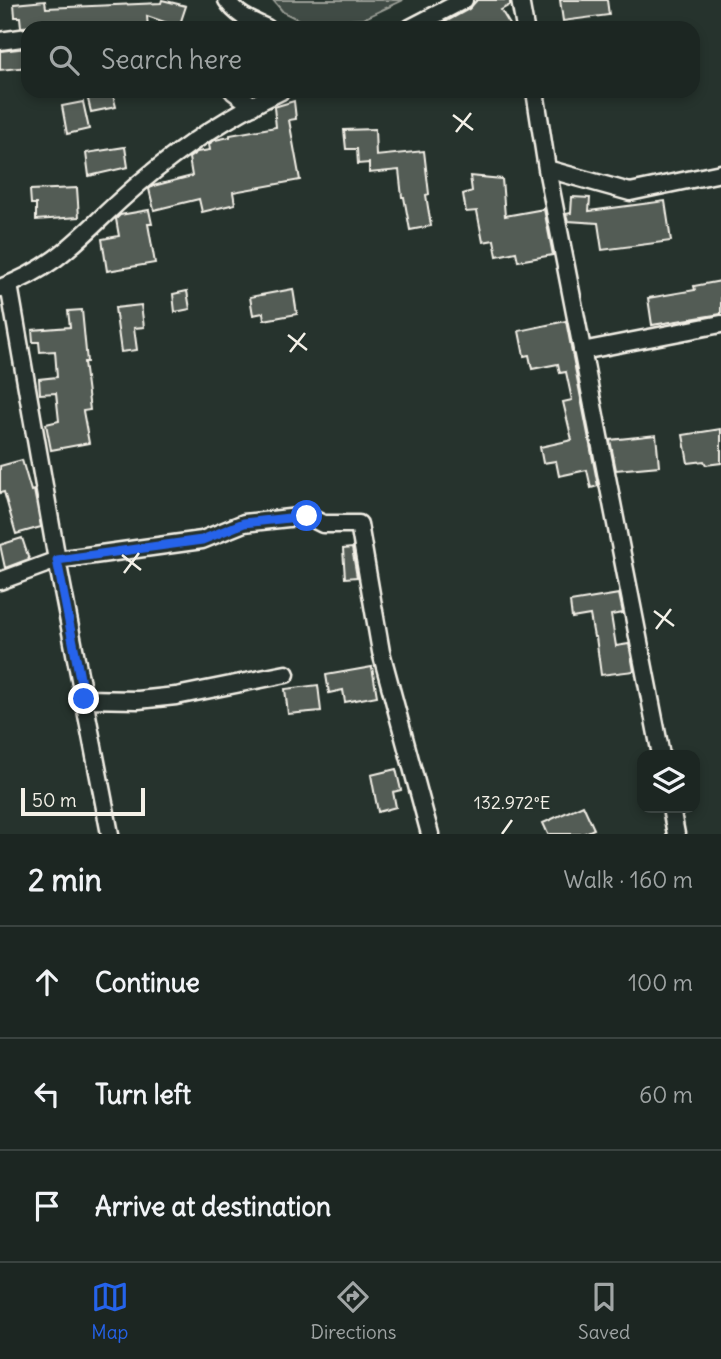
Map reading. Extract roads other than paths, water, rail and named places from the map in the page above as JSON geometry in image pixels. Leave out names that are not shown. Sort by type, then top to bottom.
[{"type":"street","points":[[227,0],[232,8],[250,21]]},
{"type":"street","points":[[424,21],[464,0]]},
{"type":"street","points":[[520,0],[524,21]]},
{"type":"street","points":[[0,41],[21,38]]},
{"type":"street","points":[[242,98],[253,106]]},
{"type":"street","points":[[110,834],[5,286],[22,280],[59,258],[124,197],[174,156],[268,98]]},
{"type":"street","points":[[536,98],[547,169],[660,750]]},
{"type":"street","points":[[547,169],[630,192],[721,173]]},
{"type":"street","points":[[583,351],[721,324]]},
{"type":"street","points":[[0,582],[57,560],[202,540],[244,523],[307,516],[323,524],[359,524],[381,652],[430,834]]},
{"type":"street","points":[[84,699],[138,700],[176,696],[286,674]]},
{"type":"street","points":[[672,813],[676,834]]}]
